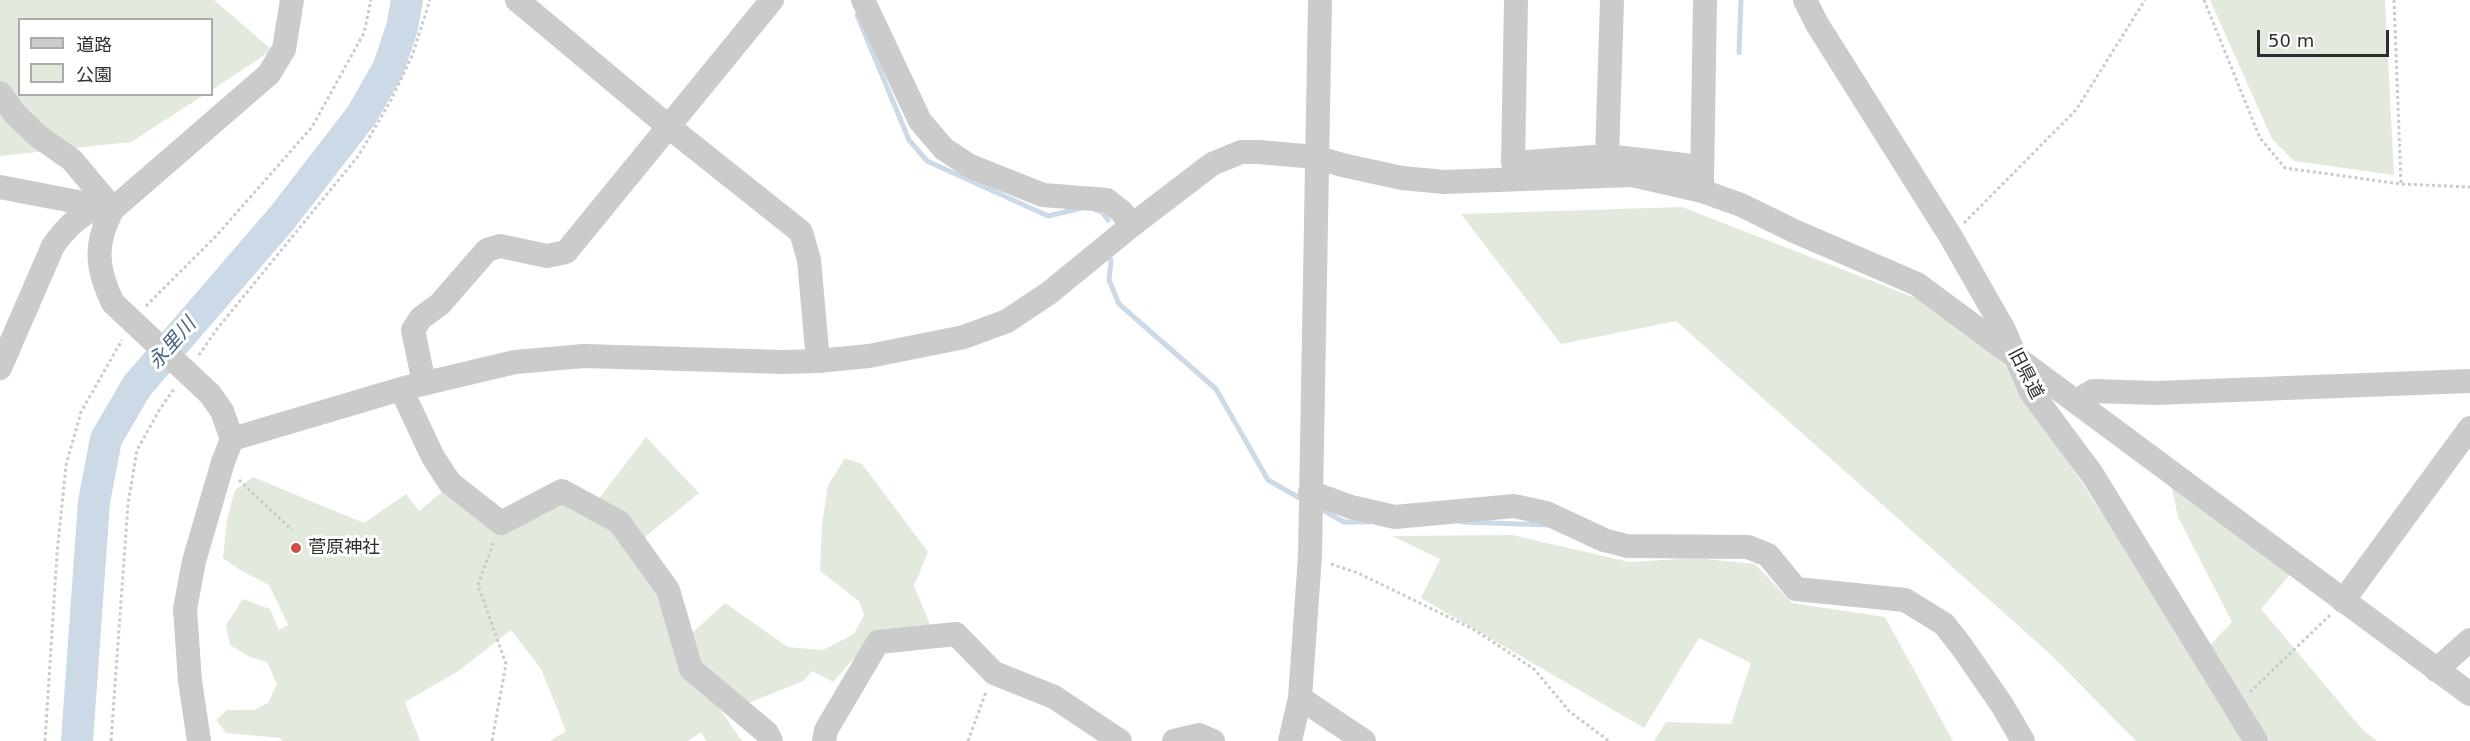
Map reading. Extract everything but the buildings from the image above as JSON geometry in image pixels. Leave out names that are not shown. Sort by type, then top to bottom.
[{"type":"street","points":[[0,368],[53,246],[64,229],[77,218],[105,207],[269,74],[284,49],[292,0]]},
{"type":"street","points":[[517,0],[669,127],[801,232],[809,260],[818,362]]},
{"type":"street","points":[[424,383],[413,330],[421,318],[440,304],[487,250],[500,246],[547,256],[566,252],[772,0]]},
{"type":"street","points":[[863,0],[920,121],[944,149],[970,166],[1043,195],[1107,200],[1122,212],[1131,226]]},
{"type":"street","points":[[1290,741],[1300,698],[1310,556],[1320,0]]},
{"type":"street","points":[[1516,0],[1512,162],[1607,156],[1702,179],[1741,205],[1917,285],[2077,401],[2470,694]]},
{"type":"street","points":[[1607,156],[1612,0]]},
{"type":"street","points":[[1702,179],[1705,0]]},
{"type":"street","name":"旧県道","points":[[1805,0],[1817,24],[1951,237],[2004,330],[2031,392],[2092,474],[2256,741]]},
{"type":"street","points":[[0,93],[15,114],[30,129],[72,160],[105,207],[99,249],[100,268],[104,286],[112,303],[210,394],[222,411],[232,439],[194,561],[185,609],[190,681],[199,741]]},
{"type":"street","points":[[232,439],[401,389],[515,362],[584,356],[818,362],[869,357],[964,337],[1007,321],[1049,293],[1212,164],[1241,153],[1259,152],[1316,157],[1342,165],[1413,179],[1444,182],[1632,175],[1702,179]]},
{"type":"street","points":[[0,187],[105,207]]},
{"type":"street","points":[[2077,401],[2093,391],[2156,393],[2470,381]]},
{"type":"street","points":[[401,389],[433,457],[450,483],[501,523],[562,491],[619,522],[668,590],[691,669],[766,734],[771,741]]},
{"type":"street","points":[[2343,601],[2470,428]]},
{"type":"street","points":[[1310,501],[1395,517],[1514,506],[1546,513],[1604,540],[1627,546],[1748,547],[1768,555],[1796,589],[1905,600],[1944,624],[2002,705],[2023,741]]},
{"type":"street","points":[[824,741],[826,730],[878,642],[956,634],[994,673],[1054,697],[1120,741]]},
{"type":"street","points":[[2436,670],[2470,640]]},
{"type":"street","points":[[1300,698],[1364,741]]},
{"type":"street","points":[[1174,741],[1199,735],[1213,741]]},
{"type":"path","points":[[111,741],[128,504],[137,450],[185,369],[359,155],[391,100],[412,56],[430,0]]},
{"type":"path","points":[[1951,237],[2076,110],[2145,0]]},
{"type":"path","points":[[2204,0],[2260,138],[2285,168],[2402,184],[2470,187]]},
{"type":"path","points":[[2394,0],[2402,184]]},
{"type":"path","points":[[244,486],[292,530]]},
{"type":"path","points":[[492,741],[506,664],[478,585],[501,523]]},
{"type":"path","points":[[1310,556],[1358,573],[1473,629],[1534,669],[1570,712],[1609,741]]},
{"type":"path","points":[[2234,707],[2305,641],[2343,601]]},
{"type":"path","points":[[968,741],[994,673]]},
{"type":"green space","points":[[0,0],[214,0],[272,50],[213,89],[213,18],[18,18],[18,96],[202,96],[131,142],[0,156]]},
{"type":"green space","points":[[2210,0],[2385,0],[2394,175],[2294,161],[2272,139]]},
{"type":"green space","points":[[1682,207],[1939,307],[2008,368],[2196,660],[2232,622],[2178,517],[2171,485],[2291,573],[2261,609],[2362,729],[2377,741],[2136,741],[2049,653],[1676,321],[1561,344],[1461,214]]},
{"type":"green space","points":[[646,437],[699,493],[645,537],[661,592],[691,634],[725,603],[788,647],[823,650],[854,634],[864,615],[859,601],[820,571],[822,525],[828,485],[845,458],[862,464],[928,552],[914,586],[931,627],[862,649],[833,682],[812,671],[803,681],[749,703],[713,699],[742,741],[706,741],[701,732],[688,741],[550,741],[566,731],[541,669],[511,630],[457,672],[405,702],[420,741],[282,741],[281,738],[226,733],[216,720],[227,710],[254,710],[268,703],[277,684],[267,662],[250,657],[230,645],[226,625],[243,599],[270,609],[279,630],[288,625],[269,585],[223,558],[227,519],[235,490],[253,477],[364,523],[406,494],[419,511],[443,491],[479,517],[510,532],[561,499],[588,513]]},
{"type":"green space","points":[[1512,535],[1629,562],[1696,558],[1755,564],[1792,603],[1885,617],[1953,741],[1654,741],[1666,722],[1731,724],[1751,663],[1699,638],[1644,728],[1421,598],[1440,559],[1392,536]]},
{"type":"waterway","name":"永里川","points":[[77,741],[94,502],[106,439],[137,386],[282,218],[361,116],[388,69],[402,28],[407,0]]},
{"type":"waterway","points":[[1739,53],[1741,0]]},
{"type":"waterway","points":[[857,15],[909,140],[927,161],[1048,216],[1082,208]]},
{"type":"waterway","points":[[1096,210],[1102,212],[1108,220]]},
{"type":"waterway","points":[[1111,260],[1109,280],[1119,304],[1216,389],[1268,480],[1305,501]]},
{"type":"waterway","points":[[1319,508],[1344,522],[1369,522]]},
{"type":"waterway","points":[[1462,522],[1549,525]]},
{"type":"place","name":"菅原神社","points":[[296,548]]}]
